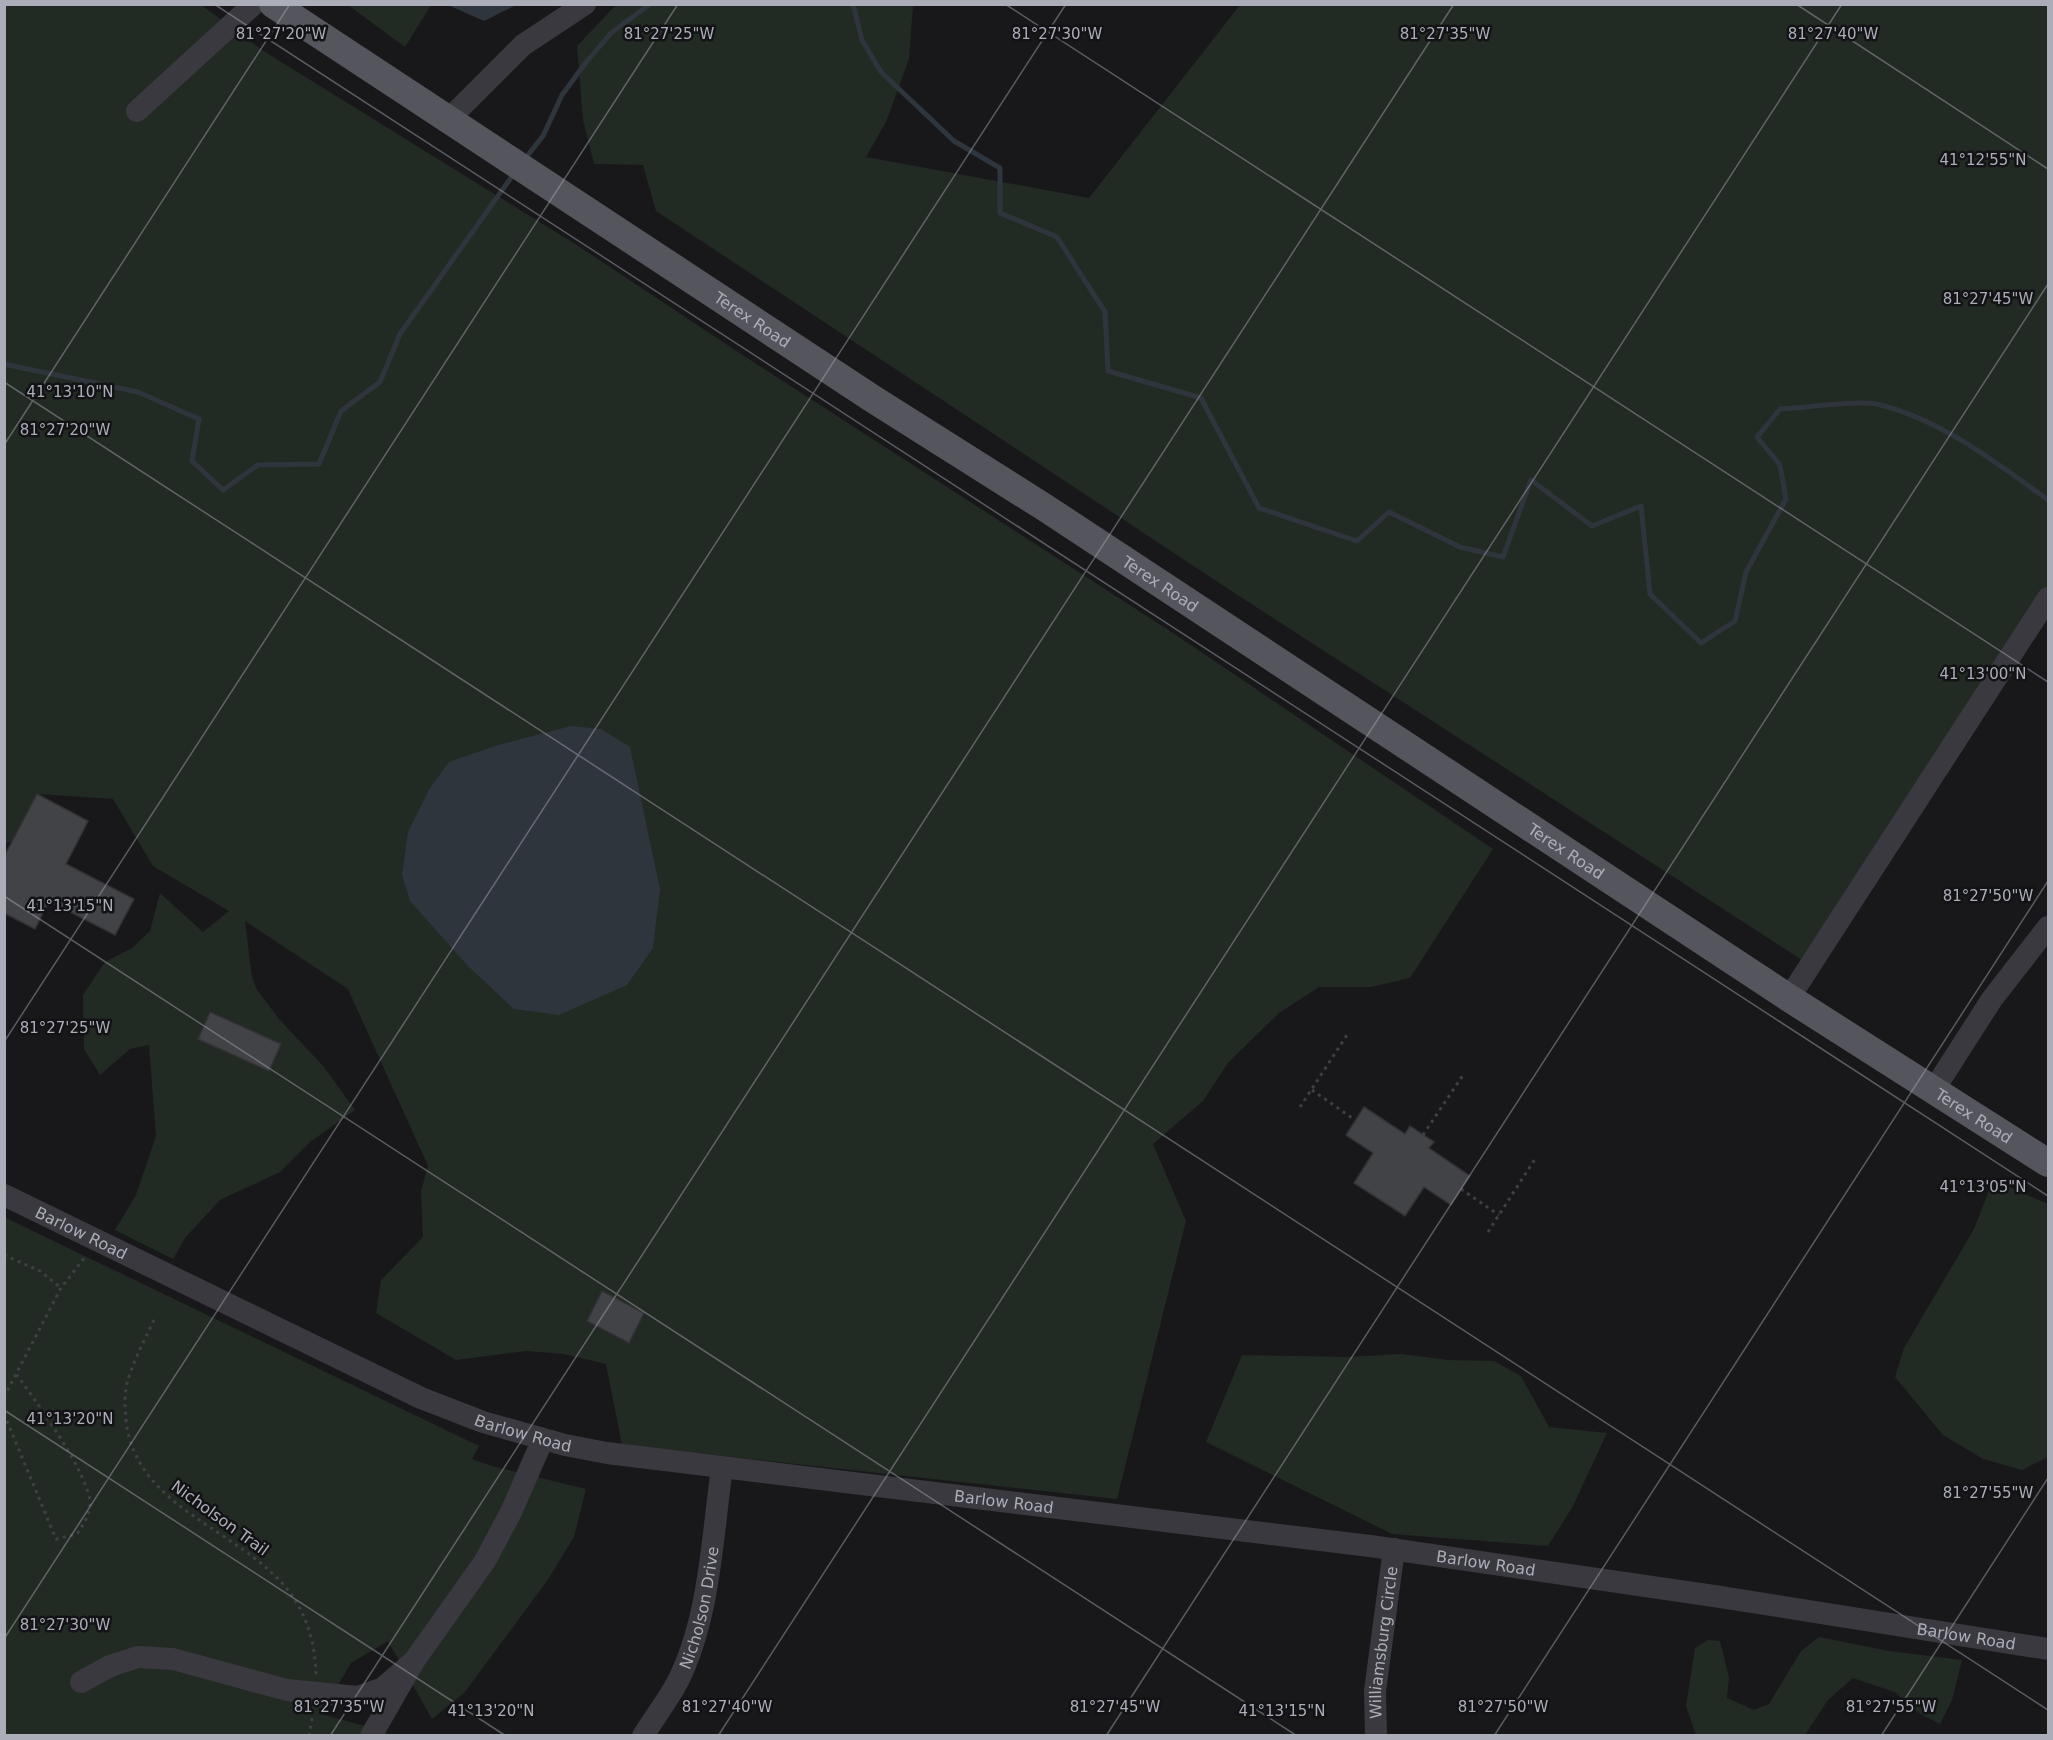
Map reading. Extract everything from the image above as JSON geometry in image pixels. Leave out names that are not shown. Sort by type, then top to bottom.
[{"type":"main road","name":"Terex Road","points":[[273,4],[448,120],[521,165],[873,399],[1044,507],[1788,998],[2049,1163]]},
{"type":"street","points":[[137,111],[254,4]]},
{"type":"street","points":[[448,120],[523,45],[585,4]]},
{"type":"street","points":[[1788,998],[2049,598]]},
{"type":"street","points":[[1933,1090],[1992,999],[2049,927]]},
{"type":"street","name":"Barlow Road","points":[[4,1195],[421,1398],[483,1422],[543,1439],[607,1453],[722,1468],[1097,1514],[1179,1521],[1394,1549],[1714,1596],[2049,1649]]},
{"type":"street","points":[[371,1736],[414,1661],[486,1561],[512,1512],[543,1439]]},
{"type":"street","name":"Nicholson Drive","points":[[643,1736],[677,1683],[687,1660],[702,1608],[722,1468]]},
{"type":"street","name":"Williamsburg Circle","points":[[1376,1736],[1375,1691],[1394,1549]]},
{"type":"street","points":[[81,1682],[110,1666],[138,1657],[150,1657],[173,1659],[217,1673],[315,1695],[358,1697],[383,1688],[414,1661]]},
{"type":"path","points":[[1300,1107],[1347,1035]]},
{"type":"path","points":[[1423,1135],[1462,1075]]},
{"type":"path","points":[[1312,1090],[1355,1120]]},
{"type":"path","points":[[1488,1232],[1535,1159]]},
{"type":"path","points":[[1461,1189],[1499,1215]]},
{"type":"path","points":[[4,1397],[61,1288],[98,1242]]},
{"type":"path","points":[[4,1255],[40,1271],[61,1288]]},
{"type":"path","name":"Nicholson Trail","points":[[154,1320],[127,1384],[124,1403],[130,1446],[140,1466],[153,1484],[172,1501],[251,1554],[289,1591],[302,1612],[311,1635],[316,1660],[315,1695],[309,1736]]},
{"type":"path","points":[[4,1413],[56,1539],[77,1534],[87,1520],[90,1503],[84,1483],[43,1412],[17,1375]]},
{"type":"shaded area","points":[[200,4],[262,50],[580,247],[1170,631],[1493,849],[1410,978],[1371,987],[1319,987],[1279,1013],[1228,1063],[1203,1101],[1153,1144],[1186,1221],[1117,1499],[622,1445],[606,1364],[564,1354],[526,1351],[456,1360],[376,1313],[381,1280],[423,1237],[421,1191],[428,1166],[348,989],[245,921],[252,977],[257,990],[280,1020],[324,1067],[355,1110],[310,1142],[280,1172],[220,1200],[185,1238],[173,1259],[115,1230],[136,1195],[156,1136],[149,1045],[130,1049],[100,1075],[84,1049],[83,995],[105,962],[132,948],[150,931],[160,893],[203,932],[229,911],[153,866],[113,799],[37,794],[13,841],[5,843],[5,5]]},
{"type":"shaded area","points":[[348,4],[431,5],[405,47]]},
{"type":"shaded area","points":[[448,5],[516,5],[484,21]]},
{"type":"shaded area","points":[[616,5],[913,5],[909,59],[886,122],[866,157],[1089,198],[1240,5],[2048,5],[2048,596],[1805,962],[1236,594],[656,211],[643,165],[594,164],[583,120],[577,46]]},
{"type":"shaded area","points":[[571,726],[601,729],[630,747],[660,889],[653,948],[627,985],[559,1015],[514,1009],[468,966],[410,901],[402,875],[408,832],[430,788],[449,762],[495,746]]},
{"type":"shaded area","points":[[1993,1180],[2048,1204],[2048,1457],[2022,1470],[1983,1459],[1943,1435],[1895,1377],[1904,1348],[1974,1229]]},
{"type":"shaded area","points":[[4,1217],[479,1446],[472,1459],[586,1489],[574,1537],[547,1581],[465,1692],[432,1719],[388,1641],[351,1663],[321,1714],[391,1735],[5,1735]]},
{"type":"shaded area","points":[[1401,1354],[1448,1360],[1494,1361],[1521,1376],[1549,1427],[1607,1433],[1573,1506],[1548,1546],[1392,1534],[1206,1442],[1242,1355],[1347,1357]]},
{"type":"shaded area","points":[[1819,1637],[1889,1651],[1962,1660],[1952,1700],[1940,1724],[1917,1712],[1895,1692],[1853,1678],[1828,1700],[1805,1735],[1696,1735],[1686,1706],[1695,1648],[1708,1640],[1720,1641],[1729,1678],[1727,1698],[1754,1710],[1769,1704],[1801,1651]]},
{"type":"building","points":[[37,794],[88,821],[66,864],[134,899],[115,935],[49,901],[35,929],[4,913],[4,857]]},
{"type":"building","points":[[210,1012],[281,1044],[269,1071],[198,1039]]},
{"type":"building","points":[[1364,1107],[1405,1134],[1410,1126],[1434,1142],[1429,1148],[1470,1176],[1451,1205],[1424,1187],[1405,1216],[1354,1183],[1373,1153],[1346,1135]]},
{"type":"building","points":[[602,1291],[644,1313],[629,1343],[587,1321]]},
{"type":"waterway","points":[[524,160],[543,136],[562,95],[584,65],[611,33],[650,4]]},
{"type":"waterway","points":[[853,4],[862,40],[881,72],[954,141],[1000,168],[1000,213],[1057,237],[1105,312],[1108,371],[1201,398],[1259,508],[1357,541],[1389,512],[1460,547],[1503,557],[1531,480],[1592,526],[1641,506],[1650,594],[1701,643],[1735,621],[1746,572],[1786,499],[1780,465],[1757,437],[1780,409],[1868,403],[1899,411],[1967,443],[2048,500]]},
{"type":"waterway","points":[[4,364],[138,392],[199,419],[192,461],[223,490],[258,465],[319,464],[341,411],[380,382],[400,334],[515,172]]}]
